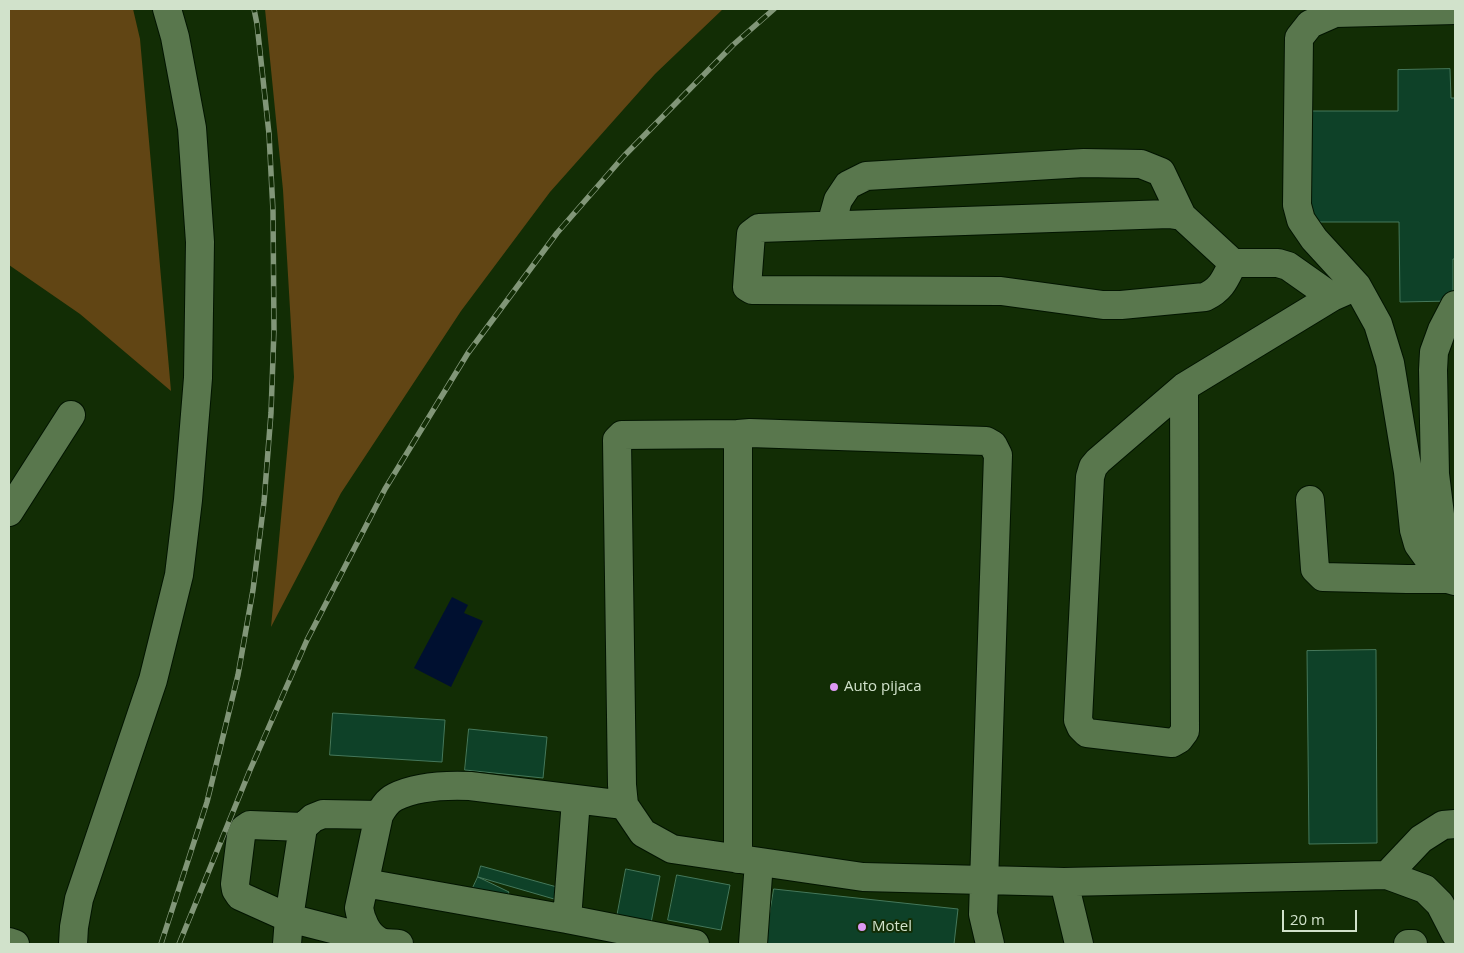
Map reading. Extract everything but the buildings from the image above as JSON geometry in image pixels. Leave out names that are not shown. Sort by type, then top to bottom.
[{"type":"street","points":[[73,944],[79,900],[153,680],[179,575],[188,500],[198,378],[200,242],[192,128],[175,37],[167,9]]},
{"type":"street","points":[[1452,580],[1428,558],[1418,544],[1414,530],[1408,472],[1390,363],[1378,324],[1357,286],[1314,239],[1301,220],[1297,205],[1299,38],[1310,24],[1335,13],[1455,10]]},
{"type":"street","points":[[831,226],[838,200],[848,185],[866,176],[1084,162],[1141,164],[1161,172],[1182,216],[1233,262],[1278,263],[1288,266],[1332,297]]},
{"type":"street","points":[[1182,216],[1159,214],[759,228],[751,234],[747,287],[752,290],[1001,291],[1103,305],[1121,305],[1205,297],[1221,287],[1233,262]]},
{"type":"street","points":[[1184,387],[1185,731],[1179,739],[1172,743],[1087,733],[1081,727],[1078,720],[1090,477],[1093,467],[1184,387],[1332,297],[1357,286]]},
{"type":"street","points":[[1452,580],[1435,474],[1433,370],[1434,352],[1439,337],[1455,305]]},
{"type":"street","points":[[9,512],[71,415]]},
{"type":"street","points":[[738,434],[749,861],[753,944]]},
{"type":"street","points":[[990,944],[983,914],[984,879],[998,455],[993,445],[986,441],[760,434],[622,435],[617,440],[622,776],[624,805],[643,833],[672,850],[862,877],[984,879],[1064,882],[1387,875],[1425,889],[1440,904],[1455,933]]},
{"type":"street","points":[[1310,500],[1315,569],[1323,577],[1452,580]]},
{"type":"street","points":[[389,943],[368,932],[361,920],[359,908],[379,815],[384,806],[394,797],[446,785],[470,786],[624,805]]},
{"type":"street","points":[[567,919],[576,800]]},
{"type":"street","points":[[288,931],[303,827],[313,818],[324,814],[379,815]]},
{"type":"street","points":[[1387,875],[1421,839],[1443,825],[1455,824]]},
{"type":"street","points":[[303,827],[250,825],[244,830],[241,836],[235,884],[240,896],[288,931],[389,943]]},
{"type":"street","points":[[1064,882],[1079,944]]},
{"type":"street","points":[[365,883],[694,944]]},
{"type":"street","points":[[9,942],[14,944]]},
{"type":"street","points":[[1408,944],[1413,944]]},
{"type":"shaded area","points":[[9,9],[133,9],[140,39],[171,391],[80,314],[9,265]]},
{"type":"shaded area","points":[[265,9],[723,9],[655,74],[550,192],[461,311],[341,493],[271,627],[294,377],[283,190]]},
{"type":"water","points":[[452,597],[468,605],[464,613],[483,621],[451,687],[414,668]]},
{"type":"railway","points":[[161,944],[207,802],[238,675],[253,590],[264,502],[271,413],[274,330],[273,211],[269,134],[254,9]]},
{"type":"railway","points":[[179,944],[250,770],[307,640],[385,489],[468,353],[557,233],[624,156],[733,45],[774,9]]},
{"type":"place","name":"Auto pijaca","points":[[834,687]]},
{"type":"place","name":"Motel","points":[[862,927]]}]
